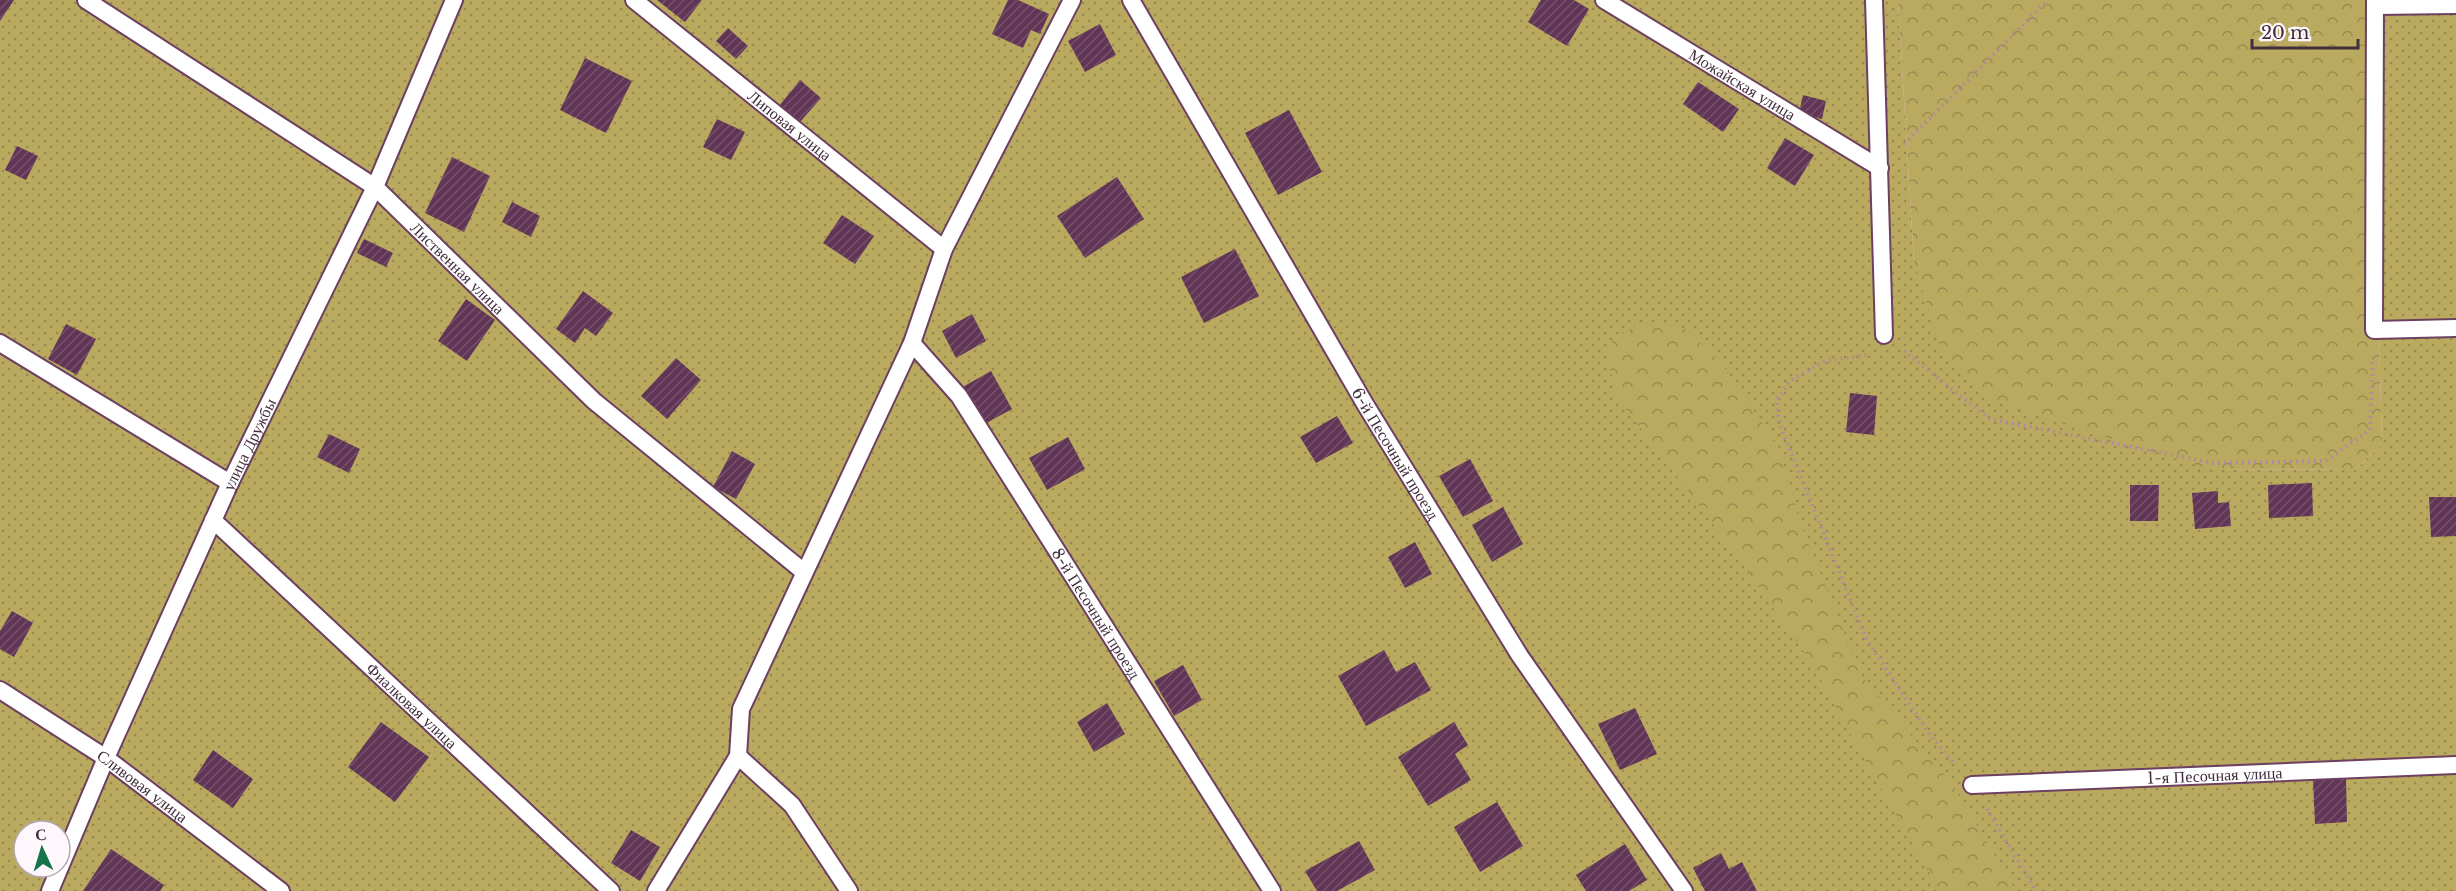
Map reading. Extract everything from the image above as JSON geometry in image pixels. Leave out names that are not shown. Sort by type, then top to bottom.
[{"type":"lane","name":"Лиственная улица","points":[[86,0],[375,187],[594,401],[804,572]]},
{"type":"lane","name":"улица Дружбы","points":[[50,891],[106,758],[230,483],[375,187],[454,0]]},
{"type":"lane","name":"Липовая улица","points":[[634,0],[944,249]]},
{"type":"lane","points":[[656,891],[738,756],[741,710],[912,343],[944,249],[1072,0]]},
{"type":"lane","name":"6-й Песочный проезд","points":[[1131,0],[1365,404],[1514,645],[1684,891]]},
{"type":"lane","name":"Можайская улица","points":[[1604,0],[1880,168]]},
{"type":"lane","points":[[1874,0],[1884,335]]},
{"type":"lane","points":[[2456,5],[2375,3],[2374,330],[2456,328]]},
{"type":"lane","points":[[0,343],[230,483]]},
{"type":"lane","name":"8-й Песочный проезд","points":[[912,343],[959,396],[1272,891]]},
{"type":"lane","name":"Фиалковая улица","points":[[213,520],[611,891]]},
{"type":"lane","name":"Сливовая улица","points":[[0,690],[106,758],[281,891]]},
{"type":"lane","points":[[738,756],[792,805],[849,891]]},
{"type":"lane","name":"1-я Песочная улица","points":[[1972,784],[2456,765]]},
{"type":"path","points":[[1880,168],[2048,0]]},
{"type":"path","points":[[2037,891],[1972,784],[1933,739],[1866,639],[1778,420],[1777,399],[1791,380],[1825,361],[1868,355],[1884,335],[1990,419],[2213,463],[2325,461],[2370,430],[2374,330]]},
{"type":"green space","points":[[0,0],[1898,0],[1914,263],[2208,469],[2355,470],[2382,444],[2370,0],[2456,0],[2456,891],[0,891]]},
{"type":"green space","points":[[1898,0],[2370,0],[2382,444],[2355,470],[2208,469],[1991,401],[1940,346],[1914,263]]},
{"type":"green space","points":[[1645,322],[1686,329],[1722,364],[1779,448],[1800,523],[1862,676],[1954,787],[2016,891],[1940,891],[1811,662],[1726,541],[1617,397],[1607,359],[1614,336]]},
{"type":"building","points":[[0,0],[14,0],[0,21]]},
{"type":"building","points":[[657,0],[702,0],[685,22]]},
{"type":"building","points":[[1008,0],[1018,0],[1049,14],[1040,34],[1031,30],[1023,48],[992,34]]},
{"type":"building","points":[[1541,0],[1574,0],[1589,9],[1567,46],[1528,22]]},
{"type":"building","points":[[1100,24],[1116,55],[1085,72],[1068,41]]},
{"type":"building","points":[[728,28],[748,46],[736,59],[716,41]]},
{"type":"building","points":[[585,58],[632,81],[606,133],[560,110]]},
{"type":"building","points":[[800,80],[821,98],[800,122],[780,105]]},
{"type":"building","points":[[1698,82],[1739,109],[1723,132],[1683,104]]},
{"type":"building","points":[[1803,95],[1826,101],[1822,119],[1799,113]]},
{"type":"building","points":[[1289,110],[1322,172],[1278,195],[1245,133]]},
{"type":"building","points":[[717,119],[745,132],[731,160],[703,147]]},
{"type":"building","points":[[1785,138],[1814,155],[1795,186],[1767,168]]},
{"type":"building","points":[[17,146],[38,156],[26,180],[5,170]]},
{"type":"building","points":[[452,157],[490,176],[464,232],[425,213]]},
{"type":"building","points":[[1117,177],[1144,219],[1085,258],[1057,216]]},
{"type":"building","points":[[512,202],[540,216],[531,237],[502,222]]},
{"type":"building","points":[[842,215],[874,236],[855,264],[823,243]]},
{"type":"building","points":[[364,239],[393,253],[386,267],[357,253]]},
{"type":"building","points":[[1235,249],[1259,296],[1204,323],[1181,277]]},
{"type":"building","points":[[583,291],[613,313],[596,336],[585,328],[575,343],[556,329]]},
{"type":"building","points":[[466,299],[495,320],[467,361],[438,341]]},
{"type":"building","points":[[972,314],[986,341],[956,358],[942,331]]},
{"type":"building","points":[[66,324],[96,339],[77,375],[48,359]]},
{"type":"building","points":[[676,358],[701,380],[667,419],[641,396]]},
{"type":"building","points":[[991,371],[1012,409],[981,426],[961,388]]},
{"type":"building","points":[[1850,393],[1877,396],[1874,435],[1846,432]]},
{"type":"building","points":[[1337,416],[1353,443],[1316,463],[1300,437]]},
{"type":"building","points":[[329,434],[360,449],[349,473],[317,457]]},
{"type":"building","points":[[1068,437],[1085,469],[1047,490],[1029,458]]},
{"type":"building","points":[[732,451],[755,464],[736,499],[713,487]]},
{"type":"building","points":[[1470,459],[1493,501],[1463,517],[1439,476]]},
{"type":"building","points":[[2312,483],[2313,516],[2269,518],[2268,485]]},
{"type":"building","points":[[2130,485],[2159,485],[2158,521],[2130,521]]},
{"type":"building","points":[[2218,491],[2218,503],[2229,502],[2231,526],[2195,529],[2192,493]]},
{"type":"building","points":[[2429,497],[2456,497],[2456,536],[2431,537]]},
{"type":"building","points":[[1503,507],[1523,544],[1492,562],[1472,525]]},
{"type":"building","points":[[1415,542],[1432,574],[1405,588],[1388,557]]},
{"type":"building","points":[[12,611],[33,623],[14,657],[0,649],[0,631]]},
{"type":"building","points":[[1384,650],[1396,672],[1415,662],[1431,690],[1366,726],[1338,676]]},
{"type":"building","points":[[1183,665],[1202,700],[1174,716],[1154,681]]},
{"type":"building","points":[[1107,703],[1125,734],[1094,752],[1077,722]]},
{"type":"building","points":[[1635,708],[1657,754],[1620,770],[1598,724]]},
{"type":"building","points":[[381,722],[429,757],[395,802],[348,767]]},
{"type":"building","points":[[1454,722],[1468,745],[1455,754],[1471,780],[1428,806],[1398,757]]},
{"type":"building","points":[[213,750],[253,779],[233,808],[193,780]]},
{"type":"building","points":[[2346,779],[2347,822],[2315,824],[2313,780]]},
{"type":"building","points":[[1497,802],[1523,846],[1480,872],[1454,827]]},
{"type":"building","points":[[631,830],[660,847],[640,881],[611,863]]},
{"type":"building","points":[[1359,841],[1375,870],[1337,891],[1317,891],[1305,871]]},
{"type":"building","points":[[1625,844],[1647,880],[1629,891],[1586,891],[1576,875]]},
{"type":"building","points":[[111,849],[164,885],[160,891],[83,891]]},
{"type":"building","points":[[1721,853],[1729,869],[1742,862],[1757,891],[1705,891],[1693,868]]}]
